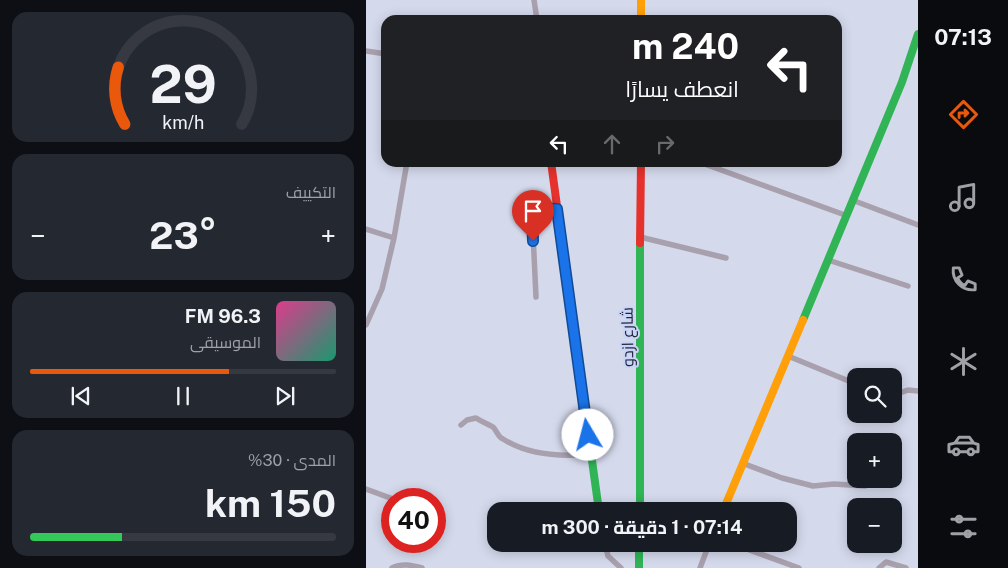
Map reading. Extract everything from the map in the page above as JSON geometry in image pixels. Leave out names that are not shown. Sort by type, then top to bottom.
[{"type":"street","points":[[534,0],[536,15]]},
{"type":"street","points":[[640,0],[641,15]]},
{"type":"street","points":[[726,502],[902,82],[918,34]]},
{"type":"street","points":[[366,51],[381,53]]},
{"type":"street","points":[[366,325],[382,289],[394,238],[406,167]]},
{"type":"street","points":[[552,167],[598,502]]},
{"type":"street","name":"شارع ازدو","points":[[640,502],[642,414],[641,167]]},
{"type":"street","points":[[713,167],[845,215]]},
{"type":"street","points":[[852,200],[918,225]]},
{"type":"street","points":[[536,296],[532,212],[535,208],[557,209]]},
{"type":"street","points":[[366,229],[394,238]]},
{"type":"street","points":[[640,237],[726,258]]},
{"type":"street","points":[[828,260],[908,286]]},
{"type":"street","points":[[788,356],[847,380]]},
{"type":"street","points":[[902,392],[908,390],[918,391]]},
{"type":"street","points":[[461,425],[467,420],[476,418],[481,423],[491,426],[503,440],[537,452],[550,455],[591,454]]},
{"type":"street","points":[[742,462],[782,478],[813,486],[847,485]]},
{"type":"street","points":[[366,489],[381,495]]},
{"type":"street","points":[[607,552],[608,556],[621,568]]},
{"type":"street","points":[[639,552],[639,568]]},
{"type":"street","points":[[700,568],[706,552]]},
{"type":"street","points":[[755,552],[799,568]]},
{"type":"street","points":[[879,568],[886,562],[906,568]]},
{"type":"street","points":[[392,568],[398,565],[406,565],[422,568]]},
{"type":"traffic: fast","points":[[803,320],[902,82],[918,34]]},
{"type":"traffic: fast","points":[[640,243],[640,502]]},
{"type":"traffic: fast","points":[[573,323],[598,502]]},
{"type":"traffic: fast","points":[[639,552],[639,568]]},
{"type":"traffic: slow","points":[[641,0],[641,15]]},
{"type":"traffic: slow","points":[[727,502],[803,320]]},
{"type":"traffic: jam","points":[[552,167],[573,323]]},
{"type":"traffic: jam","points":[[640,243],[641,167]]},
{"type":"route","points":[[533,241],[532,212],[535,208],[557,209],[588,435]]}]
